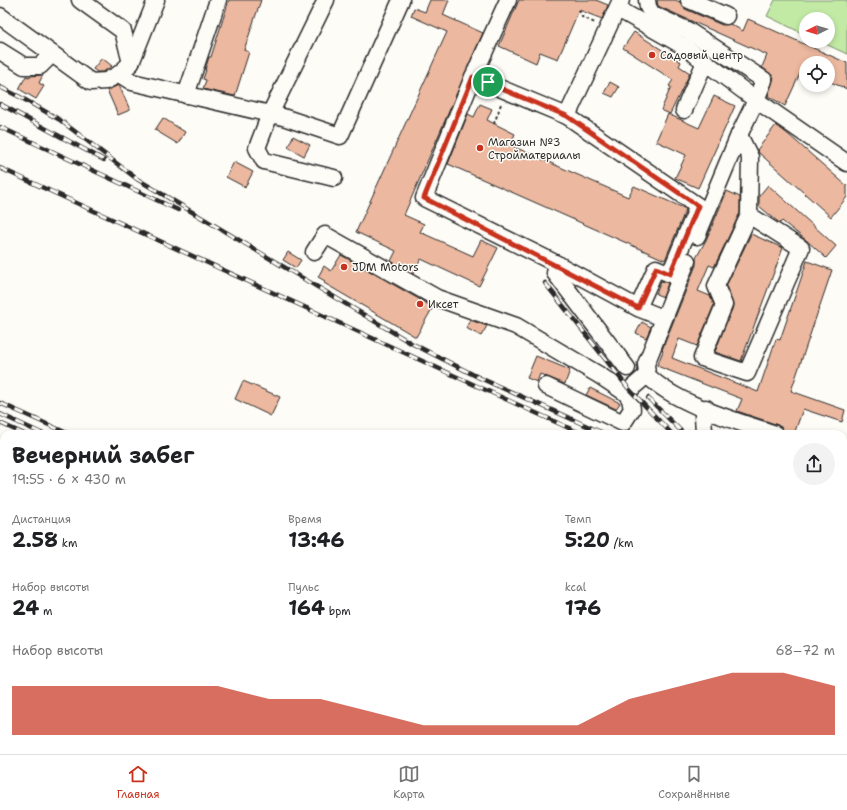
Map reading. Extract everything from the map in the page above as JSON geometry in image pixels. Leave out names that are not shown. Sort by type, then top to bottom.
[{"type":"street","points":[[80,0],[123,31],[131,63]]},
{"type":"street","points":[[0,16],[91,82],[106,81],[119,74],[131,63],[156,0]]},
{"type":"street","points":[[186,95],[218,0]]},
{"type":"street","points":[[326,0],[270,114],[256,148],[264,162],[334,178]]},
{"type":"street","points":[[119,74],[132,82],[270,114],[340,136],[401,0]]},
{"type":"street","points":[[508,0],[473,77],[424,198],[559,265],[638,308],[663,318]]},
{"type":"street","points":[[647,0],[648,7],[652,14],[687,30],[764,80],[739,135],[663,318],[646,364],[647,375],[657,386],[679,398],[764,430]]},
{"type":"street","points":[[689,0],[726,16]]},
{"type":"street","points":[[567,116],[619,4],[685,47],[756,100],[847,163]]},
{"type":"street","points":[[0,50],[24,66],[40,66],[52,54]]},
{"type":"street","points":[[684,110],[705,62]]},
{"type":"street","points":[[473,77],[567,116],[698,206],[670,274],[656,268],[638,308]]},
{"type":"street","points":[[739,135],[750,158],[749,215],[716,286],[724,305],[702,358],[747,373],[801,248],[749,215]]},
{"type":"street","points":[[314,252],[326,235],[437,298],[516,326],[599,375],[626,393],[630,399],[632,409],[623,422],[546,386]]},
{"type":"street","points":[[559,265],[555,273],[627,368]]},
{"type":"street","points":[[626,393],[647,375]]},
{"type":"street","points":[[704,430],[703,416],[706,408]]},
{"type":"path","points":[[580,10],[582,17],[608,29]]},
{"type":"path","points":[[494,124],[506,90]]},
{"type":"green space","points":[[775,0],[847,0],[847,54],[834,48],[835,12],[799,12],[799,32],[767,16]]},
{"type":"building","points":[[229,0],[261,0],[244,50],[249,52],[235,96],[203,89],[206,80],[203,79],[205,70],[209,57],[211,57]]},
{"type":"building","points":[[430,0],[449,0],[443,15],[483,33],[404,215],[424,224],[420,232],[473,256],[481,240],[498,248],[479,286],[421,259],[413,274],[391,261],[396,251],[356,232],[447,32],[411,16],[414,8],[425,12]]},
{"type":"building","points":[[519,0],[596,0],[608,5],[602,19],[579,10],[558,59],[540,52],[536,63],[499,46]]},
{"type":"building","points":[[657,0],[675,0],[680,2],[685,9],[722,25],[730,24],[743,31],[748,19],[799,42],[799,48],[813,48],[831,56],[799,56],[799,76],[785,106],[768,96],[774,77],[762,67],[767,55],[658,6]]},
{"type":"building","name":"Садовый центр","points":[[634,32],[681,62],[679,66],[690,73],[670,114],[661,110],[671,87],[669,86],[673,80],[623,48]]},
{"type":"building","points":[[102,58],[112,66],[103,72],[97,72],[93,69]]},
{"type":"building","points":[[835,58],[847,63],[847,89],[835,84]]},
{"type":"building","points":[[43,75],[39,83],[44,86],[36,99],[19,89],[26,76]]},
{"type":"building","points":[[610,82],[619,87],[613,97],[604,93]]},
{"type":"building","points":[[119,85],[130,110],[118,115],[107,90]]},
{"type":"building","points":[[714,96],[735,106],[698,188],[675,178],[686,155],[656,141],[668,114],[699,128]]},
{"type":"building","points":[[480,104],[492,109],[487,120],[515,134],[510,145],[628,197],[634,186],[686,209],[665,260],[448,164],[468,114],[474,117]]},
{"type":"building","points":[[163,118],[185,132],[178,144],[155,130]]},
{"type":"building","points":[[776,125],[847,186],[847,197],[831,217],[757,150]]},
{"type":"building","points":[[293,136],[310,145],[304,156],[288,147]]},
{"type":"building","points":[[234,162],[253,172],[245,187],[226,177]]},
{"type":"building","points":[[768,185],[836,246],[826,258],[782,221],[780,223],[759,206],[759,196]]},
{"type":"building","points":[[727,191],[740,197],[740,213],[714,267],[709,265],[698,291],[710,296],[714,305],[697,346],[679,339],[672,358],[758,392],[776,339],[780,340],[807,261],[832,270],[791,391],[845,410],[842,422],[803,409],[795,430],[782,430],[778,425],[737,411],[742,399],[657,366],[696,265],[696,258],[706,240]]},
{"type":"building","points":[[751,234],[783,248],[741,361],[715,352],[733,305],[726,286]]},
{"type":"building","points":[[288,252],[301,260],[296,268],[283,260]]},
{"type":"building","points":[[341,255],[433,307],[416,337],[324,283],[325,281],[318,277],[324,266],[331,271]]},
{"type":"building","points":[[661,281],[668,283],[663,297],[656,294]]},
{"type":"building","points":[[470,320],[487,326],[481,336],[466,328]]},
{"type":"building","points":[[642,322],[651,327],[646,338],[636,333]]},
{"type":"building","points":[[536,356],[570,370],[565,384],[540,374],[537,382],[527,378]]},
{"type":"building","points":[[243,381],[280,397],[271,416],[235,399]]},
{"type":"building","points":[[590,388],[620,403],[616,409],[586,395]]},
{"type":"railway","points":[[0,87],[60,120],[137,179],[411,343],[480,378],[596,430]]},
{"type":"railway","points":[[0,104],[104,160]]},
{"type":"railway","points":[[0,127],[178,210]]},
{"type":"railway","points":[[0,168],[573,430]]},
{"type":"railway","points":[[545,283],[629,389],[668,430]]},
{"type":"railway","points":[[648,398],[680,430]]},
{"type":"railway","points":[[0,403],[60,430]]},
{"type":"railway","points":[[0,414],[34,430]]},
{"type":"railway","points":[[0,423],[15,430]]},
{"type":"place","name":"Садовый центр","points":[[652,55]]},
{"type":"place","name":"Магазин №3 Стройматериалы","points":[[480,148]]},
{"type":"place","name":"JDM Motors","points":[[344,267]]},
{"type":"place","name":"Иксет","points":[[420,304]]},
{"type":"route","points":[[473,77],[488,82],[567,116],[698,206],[670,274],[656,268],[638,308],[559,265],[424,198],[473,77]]}]
